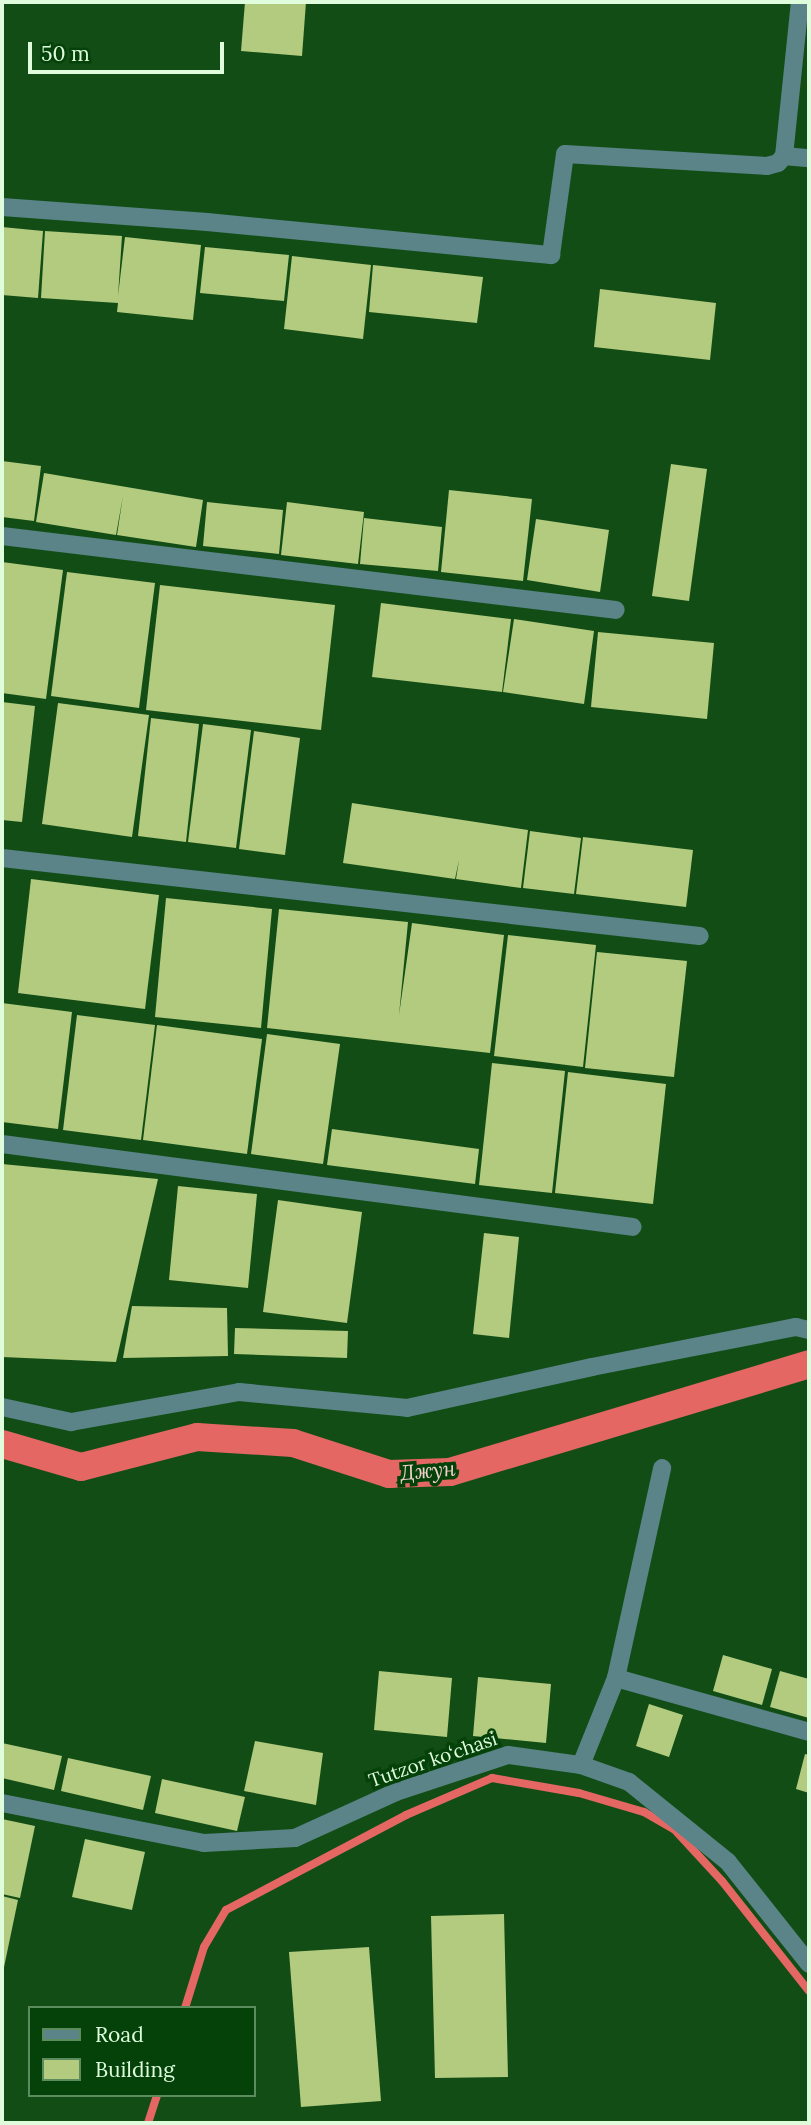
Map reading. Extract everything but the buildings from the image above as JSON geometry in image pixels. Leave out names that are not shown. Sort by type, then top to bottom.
[{"type":"street","points":[[2,207],[207,222],[551,254],[565,153],[767,166],[778,163],[784,156],[800,2]]},
{"type":"street","points":[[784,156],[809,158]]},
{"type":"street","points":[[2,536],[616,610]]},
{"type":"street","points":[[2,859],[700,936]]},
{"type":"street","points":[[2,1144],[634,1227]]},
{"type":"street","points":[[2,1407],[71,1422],[239,1392],[407,1409],[605,1364],[796,1327],[809,1330]]},
{"type":"street","points":[[580,1765],[616,1678],[662,1468]]},
{"type":"street","points":[[616,1678],[809,1732]]},
{"type":"street","name":"Tutzor ko‘chasi","points":[[2,1803],[204,1843],[295,1838],[396,1792],[508,1755],[580,1765],[629,1783],[728,1862],[809,1964]]},
{"type":"waterway","name":"Джун","points":[[2,1444],[81,1467],[197,1437],[293,1443],[389,1474],[450,1472],[809,1364]]},
{"type":"waterway","points":[[186,2006],[204,1947],[226,1910],[406,1815],[492,1778],[579,1793],[644,1812],[674,1829],[722,1881],[809,1991]]},
{"type":"waterway","points":[[148,2123],[156,2097]]}]
